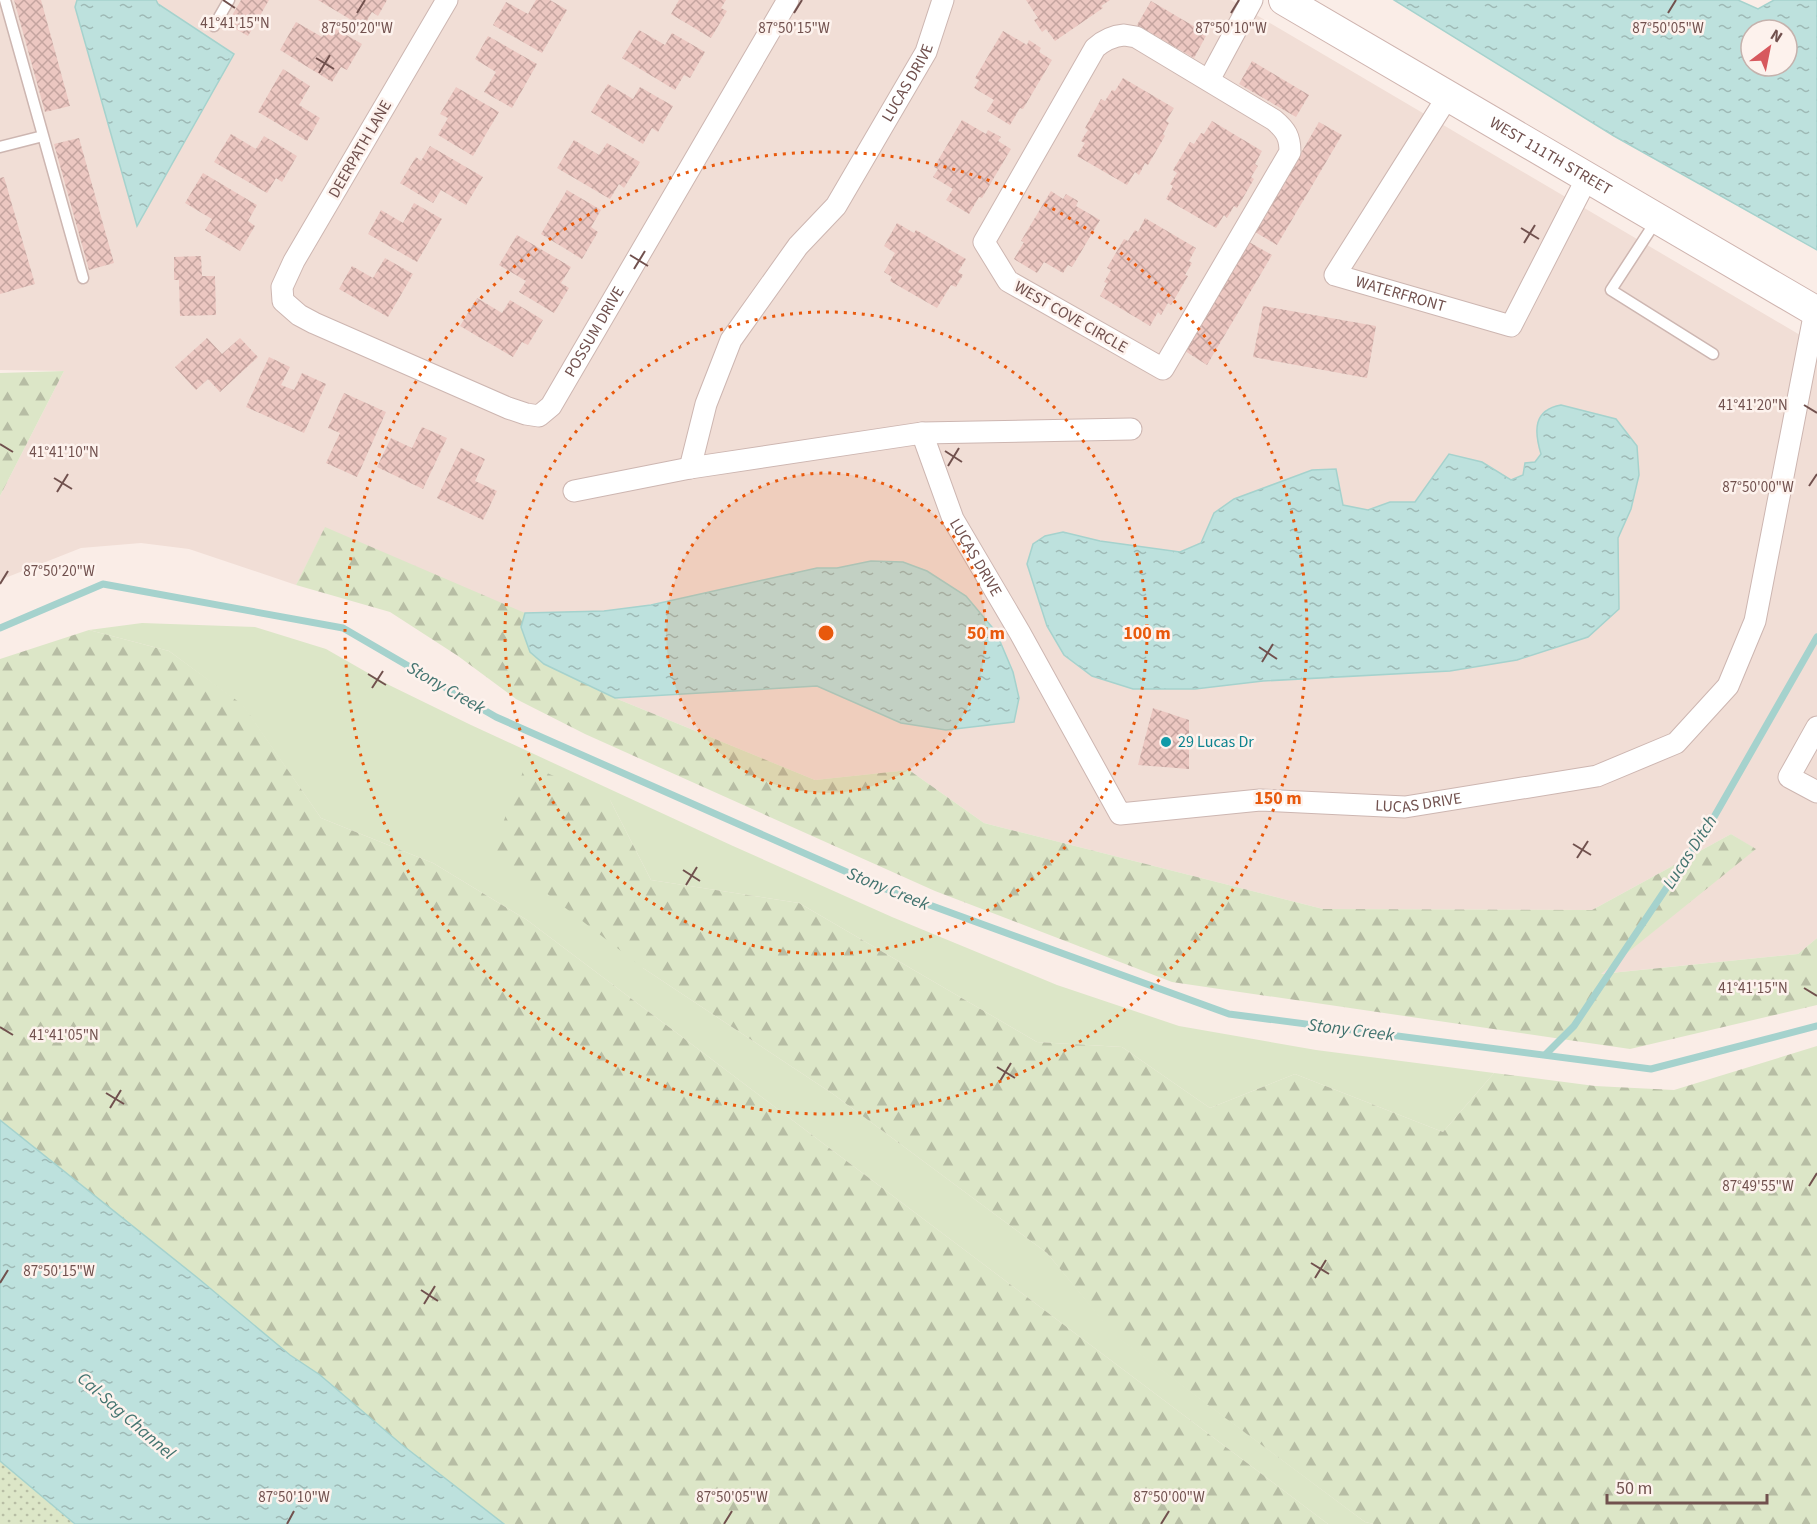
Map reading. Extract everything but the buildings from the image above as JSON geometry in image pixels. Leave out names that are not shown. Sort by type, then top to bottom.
[{"type":"main road","name":"WEST 111TH STREET","points":[[1284,0],[1816,311]]},
{"type":"street","name":"DEERPATH LANE","points":[[283,301],[282,287],[294,261],[447,0]]},
{"type":"street","name":"POSSUM DRIVE","points":[[283,301],[299,315],[315,323],[508,408],[539,416],[551,406],[788,0]]},
{"type":"street","name":"LUCAS DRIVE","points":[[690,468],[706,404],[731,340],[798,246],[836,206],[926,52],[943,0]]},
{"type":"street","points":[[1209,80],[1252,0]]},
{"type":"street","name":"WEST COVE CIRCLE","points":[[1125,34],[1136,37],[1209,80],[1274,120],[1285,130],[1290,140],[1290,152],[1163,369],[1008,280],[984,242],[1088,58],[1102,41],[1125,34]]},
{"type":"street","name":"WATERFRONT","points":[[1448,96],[1335,275],[1511,326],[1587,178]]},
{"type":"street","name":"LUCAS DRIVE","points":[[922,433],[953,519],[1020,633],[1120,814],[1260,800],[1405,807],[1597,776],[1676,742],[1728,686],[1755,621],[1816,311]]},
{"type":"street","points":[[574,491],[690,468],[922,433],[1131,429]]},
{"type":"street","points":[[1817,727],[1789,777],[1817,792]]},
{"type":"lane","points":[[5,0],[83,278]]},
{"type":"lane","points":[[214,26],[230,0]]},
{"type":"lane","points":[[0,147],[43,136]]},
{"type":"lane","points":[[1658,219],[1611,290],[1713,354]]},
{"type":"shaded area","points":[[0,0],[1231,0],[1817,345],[1817,938],[1798,954],[1600,974],[1755,849],[1731,834],[1592,910],[1323,909],[984,823],[909,770],[815,780],[615,698],[544,664],[464,588],[325,528],[296,585],[189,549],[141,543],[81,548],[0,580],[0,496],[64,371],[0,370]]},
{"type":"green space","points":[[64,371],[0,496],[0,373]]},
{"type":"green space","points":[[325,527],[525,613],[521,627],[530,652],[544,664],[615,698],[815,780],[909,770],[984,823],[1323,909],[1592,910],[1731,834],[1756,849],[1601,974],[1798,954],[1817,938],[1817,1005],[1630,1049],[1172,982],[935,891],[585,734],[516,699],[458,656],[390,612],[296,585]]},
{"type":"green space","points":[[142,623],[255,627],[326,649],[389,685],[471,725],[892,917],[1057,985],[1179,1026],[1316,1050],[1494,1073],[1443,1132],[1295,1074],[1210,1108],[1122,1047],[1037,1042],[799,903],[651,880],[610,800],[643,968],[833,1094],[1047,1253],[1115,1335],[1365,1522],[1374,1524],[1328,1524],[527,920],[433,863],[321,818],[243,706],[169,651],[89,630]]},
{"type":"green space","points":[[89,630],[169,651],[243,705],[321,818],[433,863],[527,920],[1328,1524],[504,1524],[401,1444],[320,1375],[290,1355],[0,1120],[0,659]]},
{"type":"green space","points":[[526,764],[610,800],[651,880],[799,903],[1037,1042],[1122,1047],[1210,1108],[1295,1074],[1443,1132],[1494,1073],[1595,1086],[1674,1090],[1817,1046],[1817,1524],[1374,1524],[1365,1522],[1114,1335],[1047,1253],[833,1094],[643,968],[492,851]]},
{"type":"green space","points":[[0,1461],[74,1524],[0,1524]]},
{"type":"water","points":[[77,0],[156,0],[158,4],[234,54],[137,226],[75,7]]},
{"type":"water","points":[[1394,0],[1738,0],[1758,9],[1774,0],[1817,0],[1817,250],[1614,136]]},
{"type":"water","points":[[1561,405],[1616,419],[1637,446],[1639,475],[1631,509],[1618,538],[1619,609],[1588,637],[1517,660],[1450,671],[1263,681],[1195,689],[1133,689],[1092,676],[1064,655],[1047,626],[1027,564],[1033,544],[1045,536],[1063,532],[1100,541],[1180,552],[1201,543],[1214,513],[1234,499],[1312,470],[1336,469],[1343,505],[1368,510],[1390,502],[1415,502],[1449,454],[1482,462],[1511,480],[1523,475],[1525,463],[1535,462],[1541,454],[1537,437],[1538,423],[1545,412]]},
{"type":"water","points":[[871,561],[903,562],[927,571],[966,596],[996,632],[1013,672],[1019,698],[1014,722],[946,730],[901,723],[817,686],[615,698],[544,664],[530,652],[521,627],[525,613],[604,611],[651,605],[817,568],[837,568]]},
{"type":"water","name":"Cal-Sag Channel","points":[[0,1120],[290,1355],[320,1375],[401,1444],[504,1524],[75,1524],[0,1461]]},
{"type":"waterway","name":"Stony Creek","points":[[0,628],[103,584],[343,628],[496,717],[883,888],[1229,1014],[1651,1069],[1817,1026]]},
{"type":"waterway","name":"Lucas Ditch","points":[[1545,1055],[1574,1026],[1714,817],[1817,637]]},
{"type":"place","name":"29 Lucas Dr","points":[[1166,742]]}]
